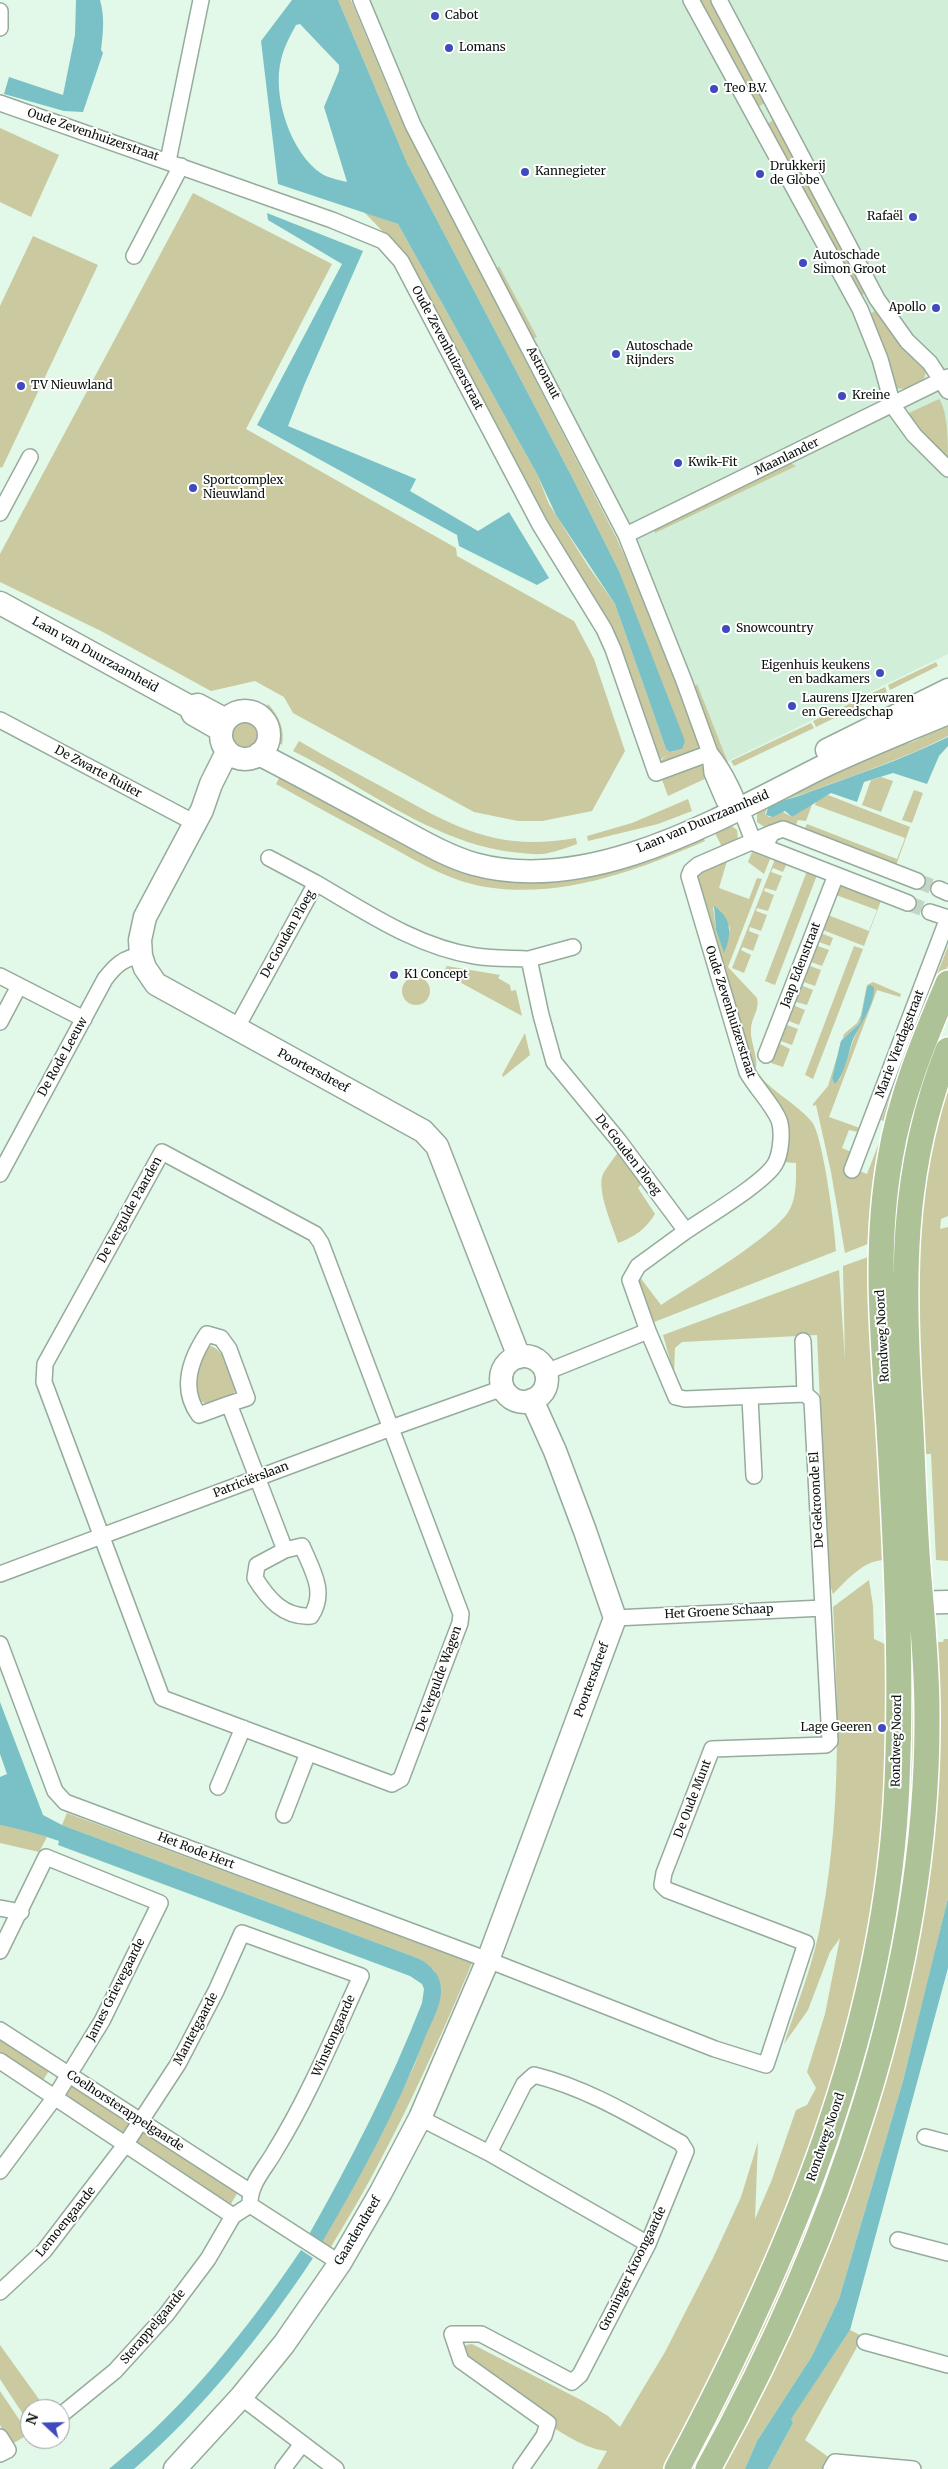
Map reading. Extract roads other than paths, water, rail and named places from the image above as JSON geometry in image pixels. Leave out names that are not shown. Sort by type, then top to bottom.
[{"type":"main road","name":"Rondweg Noord","points":[[677,2469],[749,2327],[822,2154],[848,2071],[869,1986],[884,1909],[892,1846],[899,1727],[896,1552],[880,1302],[882,1226],[890,1157],[900,1114],[924,1041],[948,983]]},
{"type":"main road","name":"Rondweg Noord","points":[[708,2469],[763,2361],[834,2196],[863,2113],[886,2030],[901,1965],[918,1865],[926,1789],[927,1713],[907,1360],[905,1259],[916,1154],[926,1111],[948,1050]]},
{"type":"street","points":[[134,256],[174,163],[201,0]]},
{"type":"street","name":"Astronaut","points":[[361,0],[413,125],[626,535],[661,619],[710,752],[722,767],[733,801],[754,843]]},
{"type":"street","points":[[691,0],[860,309],[880,359],[893,406],[914,435],[948,469]]},
{"type":"street","points":[[719,0],[877,299],[907,341],[930,363],[946,382]]},
{"type":"street","points":[[0,11],[0,28]]},
{"type":"street","name":"Oude Zevenhuizerstraat","points":[[0,103],[332,220],[378,238],[392,248],[446,344],[540,525],[604,629],[613,649],[656,772],[710,752]]},
{"type":"street","points":[[754,116],[775,106]]},
{"type":"street","points":[[860,309],[877,299]]},
{"type":"street","name":"Maanlander","points":[[626,535],[946,382]]},
{"type":"street","points":[[0,514],[30,457]]},
{"type":"street","name":"Laan van Duurzaamheid","points":[[0,603],[190,707],[198,705],[240,742],[449,840],[477,850],[517,857],[561,855],[594,850],[733,801],[822,767],[948,713]]},
{"type":"street","name":"Laan van Duurzaamheid","points":[[733,801],[948,690]]},
{"type":"street","name":"De Zwarte Ruiter","points":[[0,720],[199,817]]},
{"type":"street","name":"Poortersdreef","points":[[240,742],[211,784],[199,817],[145,917],[140,940],[141,956],[145,968],[156,984],[423,1131],[437,1146],[519,1357]]},
{"type":"street","points":[[770,849],[768,840],[772,833],[783,829],[917,881]]},
{"type":"street","name":"Oude Zevenhuizerstraat","points":[[686,1231],[751,1187],[775,1164],[780,1141],[781,1128],[776,1114],[754,1084],[745,1065],[689,881],[691,871],[698,865],[754,843],[772,833]]},
{"type":"street","points":[[754,843],[903,901]]},
{"type":"street","points":[[269,858],[316,883]]},
{"type":"street","name":"Jaap Edenstraat","points":[[766,1055],[836,876]]},
{"type":"street","name":"De Gouden Ploeg","points":[[236,1028],[316,883],[395,929],[436,946],[476,956],[529,958],[573,947]]},
{"type":"street","points":[[930,912],[948,918]]},
{"type":"street","name":"Marie Vierdagstraat","points":[[852,1170],[948,918]]},
{"type":"street","name":"De Rode Leeuw","points":[[0,1174],[115,965],[131,956],[141,956]]},
{"type":"street","name":"De Gouden Ploeg","points":[[529,958],[541,1015],[554,1062],[619,1141],[686,1231]]},
{"type":"street","points":[[0,976],[84,1019]]},
{"type":"street","points":[[0,1022],[19,986]]},
{"type":"street","name":"De Vergulde Paarden","points":[[102,1536],[44,1382],[45,1364],[162,1152],[314,1234],[321,1243],[391,1428]]},
{"type":"street","points":[[686,1231],[638,1266],[630,1280],[648,1330],[676,1397],[685,1399],[750,1398],[805,1394]]},
{"type":"street","points":[[546,1372],[648,1330]]},
{"type":"street","points":[[207,1334],[221,1338],[229,1349],[246,1398],[229,1404],[199,1415],[193,1407],[188,1387],[190,1368],[195,1352],[207,1334]]},
{"type":"street","name":"De Gekroonde El","points":[[803,1341],[805,1394],[812,1400],[822,1608]]},
{"type":"street","points":[[519,1357],[532,1358],[538,1361],[546,1372],[547,1378],[544,1392],[532,1400],[519,1401],[512,1398],[503,1388],[503,1372],[512,1360],[519,1357]]},
{"type":"street","name":"Patriciërslaan","points":[[0,1574],[503,1388]]},
{"type":"street","points":[[750,1398],[754,1476]]},
{"type":"street","points":[[532,1400],[578,1513],[615,1618]]},
{"type":"street","points":[[229,1404],[285,1550]]},
{"type":"street","name":"De Vergulde Wagen","points":[[102,1536],[162,1698],[392,1784],[401,1780],[460,1623],[460,1614],[391,1428]]},
{"type":"street","points":[[302,1546],[318,1582],[318,1606],[311,1616],[302,1617],[284,1611],[267,1597],[255,1578],[257,1565],[285,1550],[302,1546]]},
{"type":"street","points":[[896,1603],[948,1602]]},
{"type":"street","name":"Het Groene Schaap","points":[[615,1618],[822,1608]]},
{"type":"street","name":"De Oude Munt","points":[[488,1960],[766,2066],[806,1943],[666,1890],[662,1885],[664,1873],[712,1749],[826,1745],[830,1742],[822,1608]]},
{"type":"street","name":"Poortersdreef","points":[[488,1960],[615,1618]]},
{"type":"street","name":"Het Rode Hert","points":[[0,1644],[55,1791],[65,1802],[488,1960]]},
{"type":"street","points":[[218,1786],[243,1728]]},
{"type":"street","points":[[284,1815],[308,1753]]},
{"type":"street","name":"James Grievegaarde","points":[[0,2171],[54,2097],[102,2021],[160,1903],[46,1857],[20,1912]]},
{"type":"street","points":[[0,1908],[20,1912],[0,1951]]},
{"type":"street","name":"Mantetgaarde","points":[[125,2145],[178,2064],[216,1991],[242,1933]]},
{"type":"street","name":"Winstongaarde","points":[[242,1933],[361,1976],[315,2078],[249,2198]]},
{"type":"street","name":"Gaardendreef","points":[[175,2469],[241,2397],[284,2344],[340,2263],[381,2192],[420,2118],[488,1960]]},
{"type":"street","name":"Coelhorsterappelgaarde","points":[[0,2030],[140,2120],[340,2263]]},
{"type":"street","points":[[0,2062],[233,2216]]},
{"type":"street","name":"Groninger Kroongaarde","points":[[490,2153],[524,2084],[534,2075],[561,2081],[589,2094],[682,2143],[686,2151],[685,2158],[648,2244],[580,2375],[572,2382],[481,2334],[452,2334],[461,2361],[548,2423],[544,2436],[520,2469]]},
{"type":"street","points":[[420,2118],[490,2153],[648,2244]]},
{"type":"street","points":[[925,2137],[948,2143]]},
{"type":"street","name":"Lemoengaarde","points":[[0,2292],[44,2251],[125,2145]]},
{"type":"street","name":"Sterappelgaarde","points":[[70,2408],[115,2371],[166,2315],[208,2259],[233,2216],[249,2198]]},
{"type":"street","points":[[898,2240],[948,2253]]},
{"type":"street","points":[[865,2342],[948,2365]]},
{"type":"street","points":[[241,2397],[336,2469]]},
{"type":"street","points":[[0,2437],[4,2452]]},
{"type":"street","points":[[284,2469],[302,2444]]},
{"type":"street","points":[[831,2469],[835,2462],[913,2469]]},
{"type":"water","points":[[76,0],[100,0],[103,19],[101,50],[103,53],[83,112],[64,111],[4,94],[9,77],[63,95],[75,35]]},
{"type":"water","points":[[292,0],[338,0],[407,163],[573,479],[619,571],[685,741],[682,749],[670,752],[666,749],[615,604],[556,515],[537,474],[398,224],[278,184],[261,41]],"holes":[[[300,24],[339,65],[339,71],[324,107],[347,182],[322,174],[311,165],[301,152],[286,122],[279,90],[281,60],[285,46],[296,25]]]},
{"type":"water","points":[[267,213],[363,251],[288,426],[416,479],[410,491],[478,531],[509,512],[549,578],[537,585],[459,546],[457,535],[257,425],[342,264],[268,220]]},
{"type":"water","points":[[948,737],[948,746],[939,756],[927,784],[893,773],[864,782],[857,802],[831,793],[792,817],[785,811],[773,817],[766,815],[768,807],[777,803],[877,767]]},
{"type":"water","points":[[714,906],[724,915],[729,926],[729,939],[724,953],[716,930]]},
{"type":"water","points":[[870,985],[874,987],[872,1001],[852,1042],[843,1072],[834,1084],[832,1078],[841,1041],[860,1023],[867,987]]},
{"type":"water","points":[[0,1702],[43,1815],[62,1825],[420,1959],[437,1975],[441,1988],[440,2000],[415,2063],[377,2143],[320,2246],[307,2238],[354,2152],[397,2064],[422,2003],[424,1989],[422,1984],[410,1976],[58,1845],[59,1841],[0,1825],[0,1777],[7,1774],[0,1754]]},
{"type":"water","points":[[948,1898],[948,1968],[850,2330],[791,2419],[793,2423],[768,2469],[745,2469],[757,2441],[812,2356],[839,2299],[903,2081]]},
{"type":"water","points":[[301,2250],[313,2258],[294,2287],[231,2370],[160,2446],[134,2469],[109,2469],[163,2420],[213,2367],[259,2309]]},
{"type":"tunnel","points":[[917,881],[939,889]]},
{"type":"tunnel","points":[[908,903],[930,912]]},
{"type":"place","name":"Cabot","points":[[435,16]]},
{"type":"place","name":"Lomans","points":[[449,48]]},
{"type":"place","name":"Teo B.V.","points":[[714,89]]},
{"type":"place","name":"Kannegieter","points":[[525,172]]},
{"type":"place","name":"Drukkerij de Globe","points":[[760,174]]},
{"type":"place","name":"Rafaël","points":[[913,217]]},
{"type":"place","name":"Autoschade Simon Groot","points":[[803,263]]},
{"type":"place","name":"Apollo","points":[[936,308]]},
{"type":"place","name":"Autoschade Rijnders","points":[[616,354]]},
{"type":"place","name":"TV Nieuwland","points":[[21,386]]},
{"type":"place","name":"Kreine","points":[[842,396]]},
{"type":"place","name":"Kwik-Fit","points":[[678,463]]},
{"type":"place","name":"Sportcomplex Nieuwland","points":[[193,488]]},
{"type":"place","name":"Snowcountry","points":[[726,629]]},
{"type":"place","name":"Eigenhuis keukens en badkamers","points":[[880,673]]},
{"type":"place","name":"Laurens IJzerwaren en Gereedschap","points":[[792,706]]},
{"type":"place","name":"K1 Concept","points":[[394,975]]},
{"type":"place","name":"Lage Geeren","points":[[882,1728]]}]
